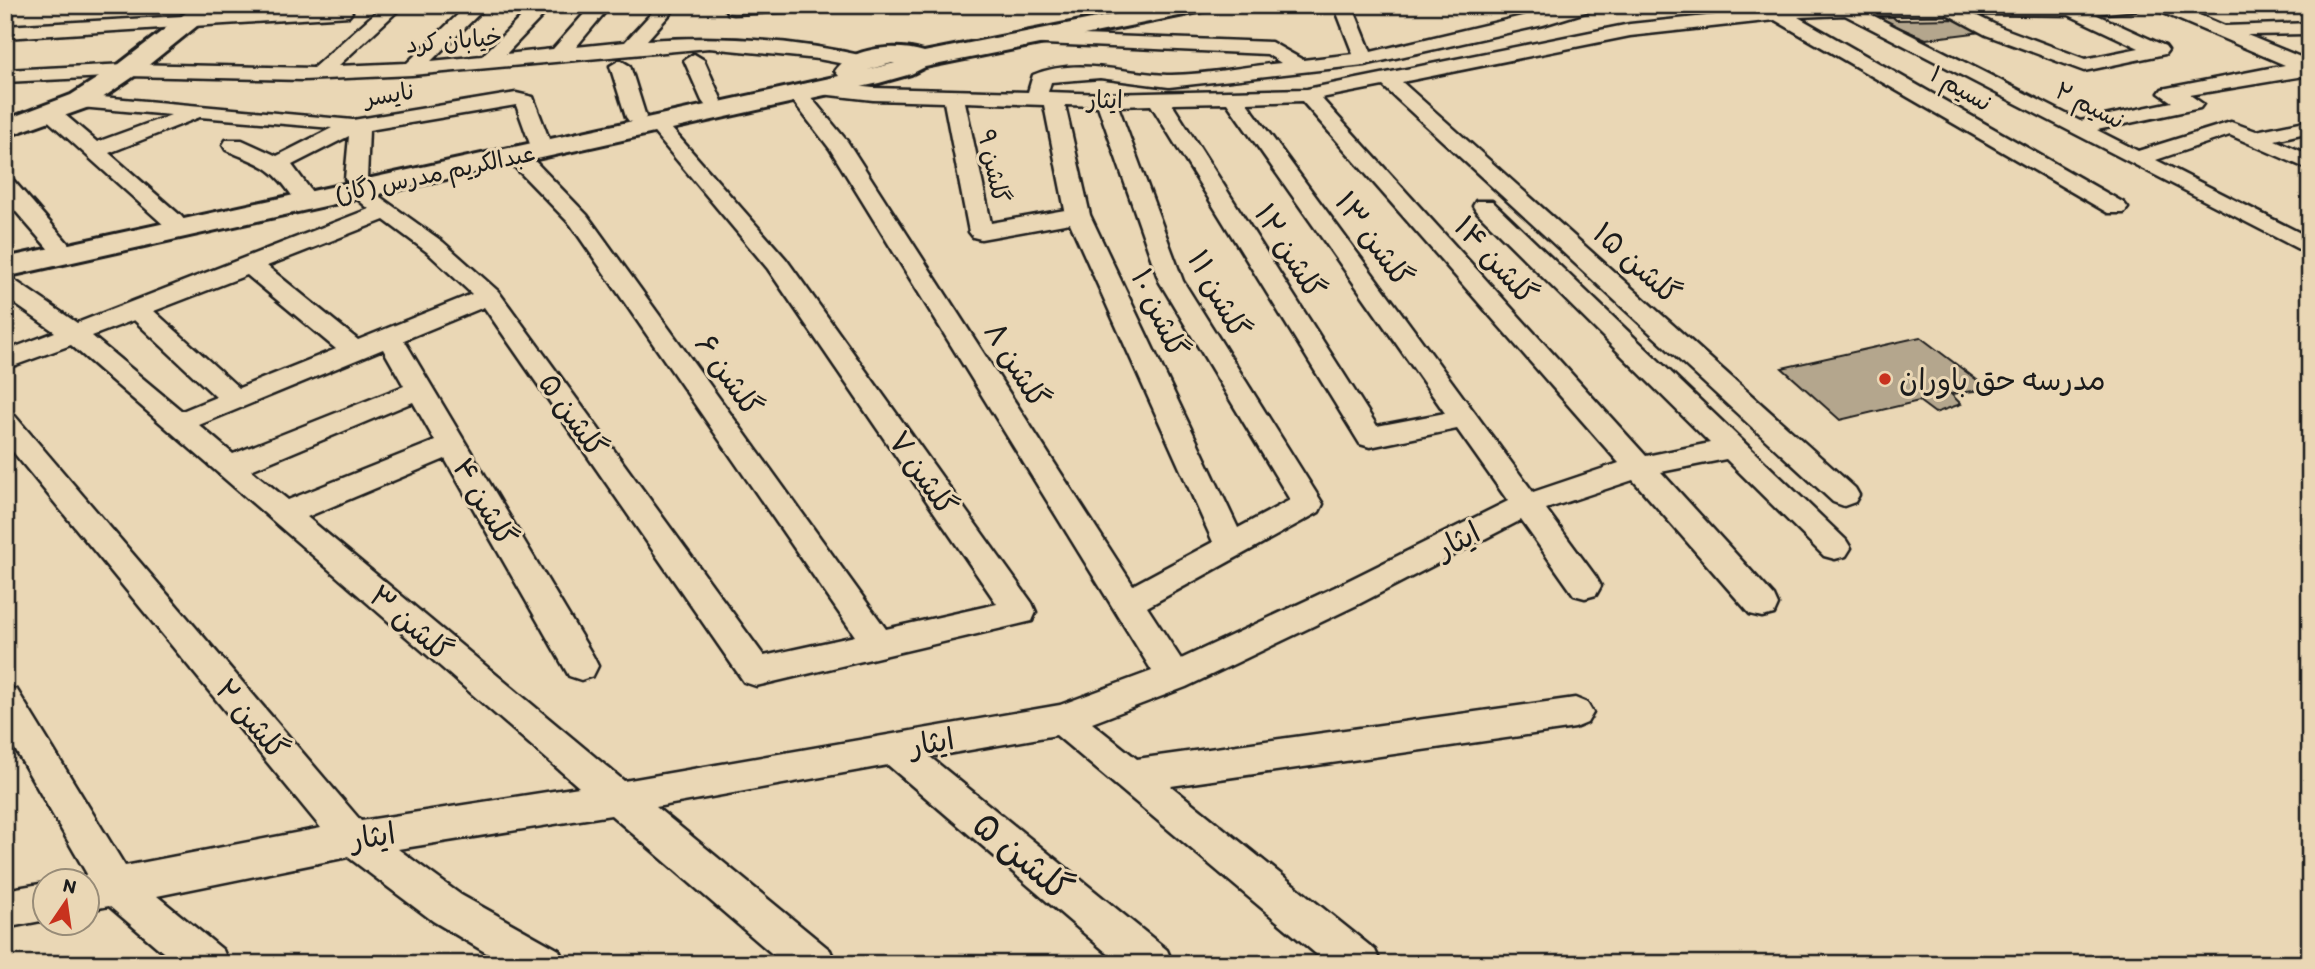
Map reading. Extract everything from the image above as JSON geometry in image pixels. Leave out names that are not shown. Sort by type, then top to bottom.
[{"type":"street","points":[[319,73],[395,5]]},
{"type":"street","points":[[412,69],[480,5]]},
{"type":"street","points":[[486,63],[544,5]]},
{"type":"street","points":[[559,54],[603,5]]},
{"type":"street","points":[[631,47],[669,5]]},
{"type":"street","points":[[709,42],[736,7],[822,5]]},
{"type":"street","points":[[860,70],[1152,5]]},
{"type":"street","points":[[913,58],[1029,39],[1199,5]]},
{"type":"street","points":[[1343,5],[1364,59]]},
{"type":"street","points":[[1046,98],[1037,88],[1040,79],[1047,76],[1100,72],[1169,81],[1364,59],[1544,19],[1589,5]]},
{"type":"street","name":"ایثار","points":[[809,90],[1106,100],[1307,95],[1630,30],[1779,14],[1846,10],[1935,7],[2072,10],[2136,5]]},
{"type":"street","points":[[2160,5],[2308,68]]},
{"type":"street","points":[[1935,7],[2084,65],[2158,50],[2072,10]]},
{"type":"street","name":"نسیم ۲","points":[[1846,10],[2310,248]]},
{"type":"street","points":[[5,32],[202,13],[343,12]]},
{"type":"street","points":[[5,129],[80,101],[127,70],[202,13]]},
{"type":"street","name":"نسیم ۱","points":[[1779,14],[2116,208]]},
{"type":"street","points":[[2219,30],[2306,28]]},
{"type":"street","points":[[1029,39],[1271,48],[1301,66]]},
{"type":"street","name":"خیابان کرد","points":[[5,76],[127,70],[319,73],[412,69],[709,42],[818,53],[860,70]]},
{"type":"street","points":[[694,61],[712,101]]},
{"type":"street","points":[[620,66],[646,121]]},
{"type":"street","points":[[2076,128],[2193,104],[2169,93],[2308,68]]},
{"type":"street","name":"عبدالکریم مدرس (گاز)","points":[[5,268],[357,184],[646,121],[809,90],[860,70]]},
{"type":"street","name":"عبدالکریم مدرس (گاز)","points":[[646,121],[712,101],[860,70]]},
{"type":"street","name":"گلشن ۱۵","points":[[1387,79],[1844,495]]},
{"type":"street","name":"گلشن ۸","points":[[809,90],[839,146],[1174,677]]},
{"type":"street","name":"گلشن ۱۴","points":[[1307,95],[1762,605]]},
{"type":"street","name":"گلشن ۹","points":[[953,96],[981,232],[1078,215]]},
{"type":"street","name":"گلشن ۱۳","points":[[1232,96],[1585,586]]},
{"type":"street","name":"گلشن ۱۰","points":[[1046,98],[1078,215],[1231,546]]},
{"type":"street","name":"نایسر","points":[[278,164],[353,126],[516,99],[526,101],[527,147]]},
{"type":"street","name":"گلشن ۱۲","points":[[1158,99],[1370,437]]},
{"type":"street","name":"گلشن ۱۱","points":[[1106,100],[1171,281],[1308,504],[1231,546]]},
{"type":"street","points":[[80,101],[278,117],[353,126],[360,132],[357,184]]},
{"type":"street","points":[[94,151],[200,111]]},
{"type":"street","points":[[50,112],[173,221]]},
{"type":"street","points":[[278,117],[234,145],[278,164],[295,177],[301,192]]},
{"type":"street","name":"گلشن ۷","points":[[646,121],[777,264],[1020,612],[877,642],[756,672]]},
{"type":"street","points":[[2254,138],[2310,126]]},
{"type":"street","points":[[2136,159],[2231,128],[2310,163]]},
{"type":"street","name":"گلشن ۶","points":[[527,147],[877,642]]},
{"type":"street","name":"عبدالکریم مدرس (گاز)","points":[[5,259],[301,192],[357,184]]},
{"type":"street","name":"گلشن ۵","points":[[357,184],[386,211],[435,247],[489,296],[756,672]]},
{"type":"street","points":[[5,185],[59,247]]},
{"type":"street","points":[[1484,206],[1835,548]]},
{"type":"street","points":[[5,361],[386,211]]},
{"type":"street","points":[[249,264],[355,351]]},
{"type":"street","name":"گلشن ۳","points":[[5,285],[73,333],[617,798],[802,960]]},
{"type":"street","points":[[178,423],[489,296]]},
{"type":"street","points":[[136,308],[235,400]]},
{"type":"street","name":"گلشن ۴","points":[[389,337],[581,666]]},
{"type":"street","points":[[230,467],[420,389]]},
{"type":"street","points":[[1370,437],[1464,418]]},
{"type":"street","name":"گلشن ۲","points":[[5,423],[352,839],[447,908],[544,964]]},
{"type":"street","points":[[284,514],[452,444]]},
{"type":"street","name":"ایثار","points":[[102,889],[352,839],[617,798],[1062,719],[1174,677],[1346,596],[1526,505],[1639,467],[1733,448]]},
{"type":"street","points":[[1127,603],[1231,546]]},
{"type":"street","points":[[5,700],[90,867]]},
{"type":"street","points":[[1130,776],[1575,713]]},
{"type":"street","points":[[1062,719],[1360,964]]},
{"type":"street","name":"گلشن ۵","points":[[894,749],[1152,964]]},
{"type":"street","points":[[102,890],[208,964]]},
{"type":"street","points":[[5,909],[32,904]]},
{"type":"building","points":[[1872,16],[1893,17],[1896,20],[1955,19],[1982,32],[1926,39]]},
{"type":"building","name":"مدرسه حق باوران","points":[[1920,337],[1989,389],[1951,394],[1961,404],[1935,413],[1919,401],[1840,420],[1782,368]]},
{"type":"place","name":"مدرسه حق باوران","points":[[1885,379]]}]
